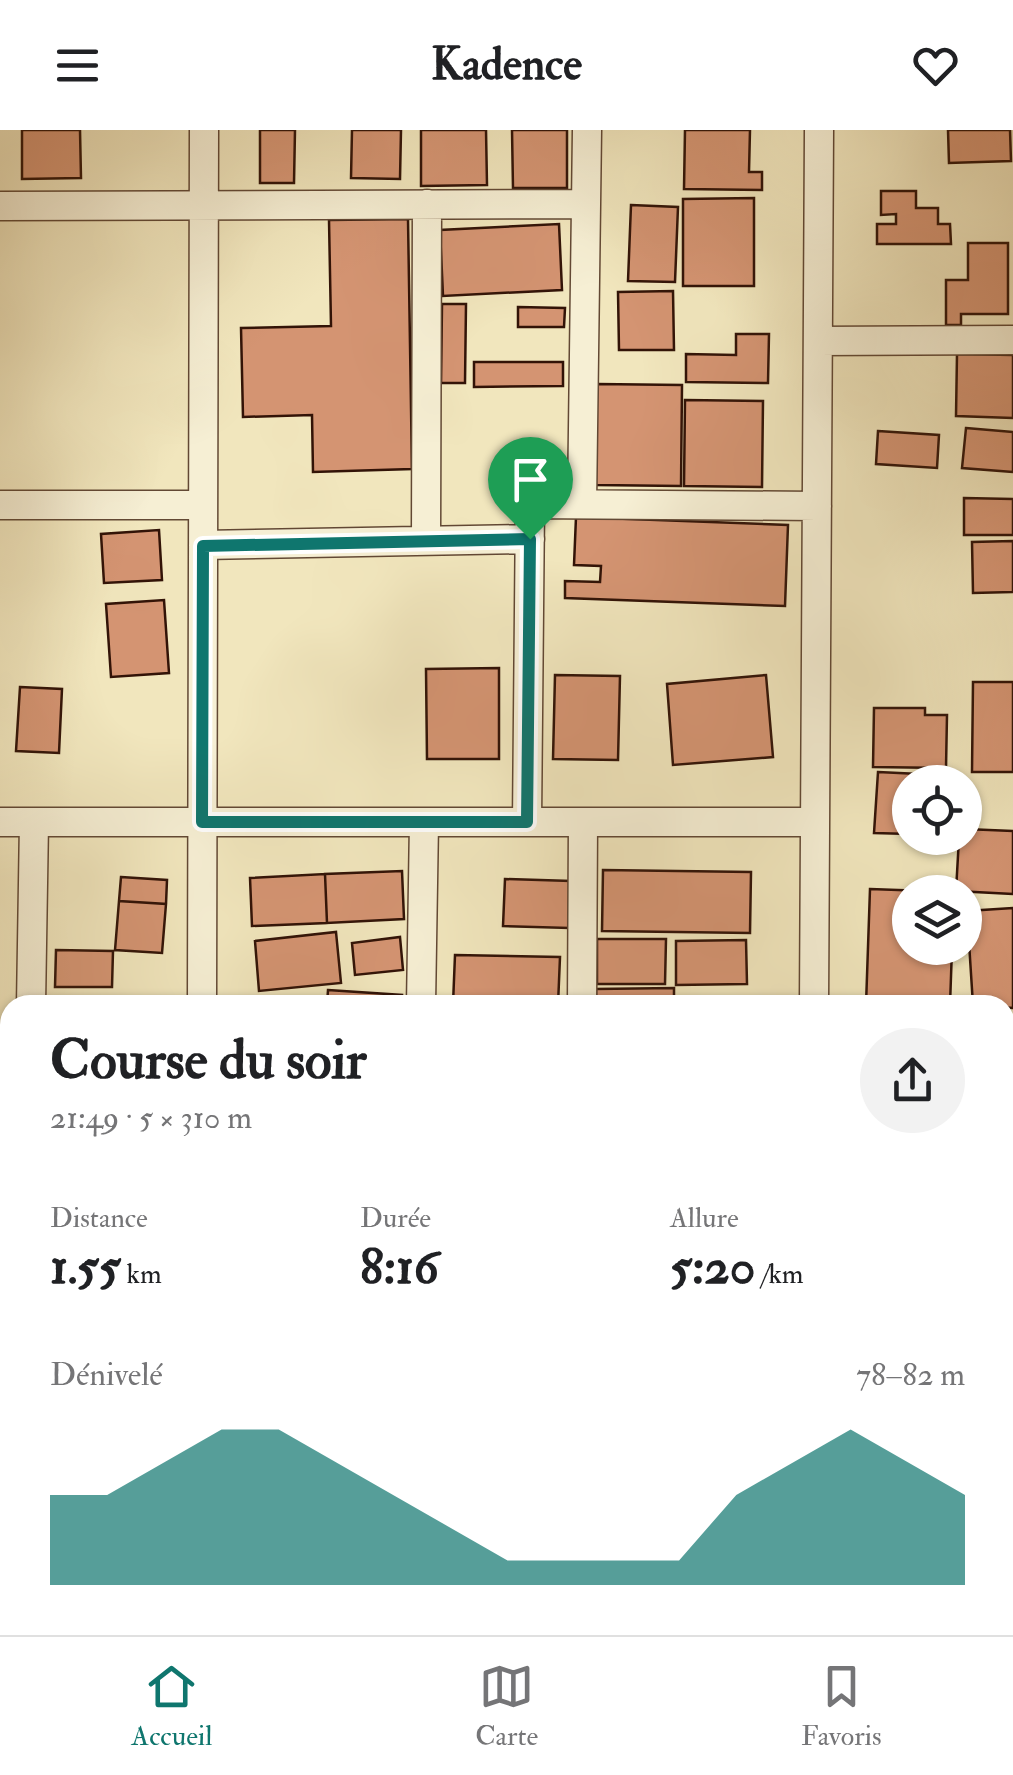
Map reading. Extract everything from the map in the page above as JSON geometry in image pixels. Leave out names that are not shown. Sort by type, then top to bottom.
[{"type":"street","points":[[202,995],[204,130]]},
{"type":"street","points":[[582,504],[586,130]]},
{"type":"street","points":[[814,995],[819,130]]},
{"type":"street","points":[[426,541],[427,204]]},
{"type":"street","points":[[0,206],[586,204]]},
{"type":"street","points":[[818,341],[1013,340]]},
{"type":"street","points":[[527,822],[530,504],[817,506]]},
{"type":"street","points":[[0,505],[203,505]]},
{"type":"street","points":[[203,546],[530,539]]},
{"type":"street","points":[[0,822],[815,822]]},
{"type":"street","points":[[31,995],[34,822]]},
{"type":"street","points":[[421,995],[424,822]]},
{"type":"street","points":[[582,995],[583,822]]},
{"type":"building","points":[[22,130],[80,130],[81,178],[22,179]]},
{"type":"building","points":[[260,130],[295,130],[294,183],[260,183]]},
{"type":"building","points":[[352,130],[401,130],[400,179],[351,178]]},
{"type":"building","points":[[421,130],[486,130],[487,185],[421,186]]},
{"type":"building","points":[[512,130],[567,130],[567,188],[513,188]]},
{"type":"building","points":[[685,130],[750,130],[749,172],[762,172],[762,190],[684,189]]},
{"type":"building","points":[[948,130],[1010,130],[1011,161],[949,163]]},
{"type":"building","points":[[881,191],[916,191],[916,208],[938,208],[938,224],[950,224],[951,244],[877,244],[877,224],[896,224],[896,214],[881,215]]},
{"type":"building","points":[[754,198],[754,286],[683,286],[683,199]]},
{"type":"building","points":[[631,205],[678,207],[675,282],[628,281]]},
{"type":"building","points":[[408,219],[412,469],[313,472],[312,415],[243,417],[241,328],[331,326],[329,220]]},
{"type":"building","points":[[559,224],[562,290],[443,296],[440,230]]},
{"type":"building","points":[[968,243],[1008,243],[1008,314],[961,314],[961,325],[946,325],[946,280],[968,280]]},
{"type":"building","points":[[673,291],[674,350],[619,350],[618,292]]},
{"type":"building","points":[[442,304],[466,304],[465,383],[441,383]]},
{"type":"building","points":[[518,307],[565,308],[564,327],[518,327]]},
{"type":"building","points":[[736,334],[769,334],[768,383],[686,382],[686,354],[736,355]]},
{"type":"building","points":[[957,354],[1013,355],[1013,418],[956,416]]},
{"type":"building","points":[[474,362],[563,362],[563,386],[474,387]]},
{"type":"building","points":[[597,384],[682,385],[681,486],[595,485]]},
{"type":"building","points":[[685,400],[763,401],[762,487],[684,486]]},
{"type":"building","points":[[966,428],[1013,432],[1013,472],[962,468]]},
{"type":"building","points":[[878,431],[939,435],[937,468],[876,464]]},
{"type":"building","points":[[964,498],[1013,499],[1013,535],[964,535]]},
{"type":"building","points":[[576,517],[788,525],[785,606],[565,598],[565,581],[600,582],[601,566],[574,565]]},
{"type":"building","points":[[159,530],[162,580],[104,583],[101,534]]},
{"type":"building","points":[[1013,541],[1013,592],[973,593],[972,542]]},
{"type":"building","points":[[164,600],[169,673],[111,677],[106,604]]},
{"type":"building","points":[[499,668],[499,759],[427,759],[426,669]]},
{"type":"building","points":[[555,675],[620,676],[618,760],[553,759]]},
{"type":"building","points":[[766,675],[773,757],[673,765],[667,684]]},
{"type":"building","points":[[973,682],[1013,682],[1013,772],[982,772],[982,765],[972,765]]},
{"type":"building","points":[[20,687],[62,689],[59,753],[16,751]]},
{"type":"building","points":[[874,708],[925,708],[925,715],[947,715],[946,765],[873,767]]},
{"type":"building","points":[[878,772],[892,773],[892,834],[874,833]]},
{"type":"building","points":[[982,830],[1013,831],[1013,894],[982,892],[982,875],[957,875],[958,855],[982,855]]},
{"type":"building","points":[[603,870],[751,872],[750,933],[602,931]]},
{"type":"building","points":[[402,871],[404,919],[327,923],[325,874]]},
{"type":"building","points":[[325,874],[327,923],[252,926],[250,878]]},
{"type":"building","points":[[121,877],[167,880],[166,904],[119,901]]},
{"type":"building","points":[[505,879],[571,881],[569,928],[503,926]]},
{"type":"building","points":[[870,889],[892,890],[892,965],[951,965],[950,995],[866,995]]},
{"type":"building","points":[[119,901],[166,904],[162,953],[115,950]]},
{"type":"building","points":[[1013,908],[1013,995],[972,995],[970,965],[982,965],[982,910]]},
{"type":"building","points":[[336,932],[341,983],[259,991],[255,941]]},
{"type":"building","points":[[400,937],[403,970],[355,975],[352,943]]},
{"type":"building","points":[[597,939],[666,939],[665,984],[597,984]]},
{"type":"building","points":[[746,940],[747,984],[676,985],[676,941]]},
{"type":"building","points":[[56,950],[113,951],[112,987],[55,987]]},
{"type":"building","points":[[455,955],[560,957],[558,995],[453,995]]},
{"type":"building","points":[[674,988],[674,995],[596,995],[596,989]]},
{"type":"building","points":[[328,990],[402,995],[328,995]]},
{"type":"route","points":[[530,539],[527,822],[202,822],[203,546],[530,539]]}]
